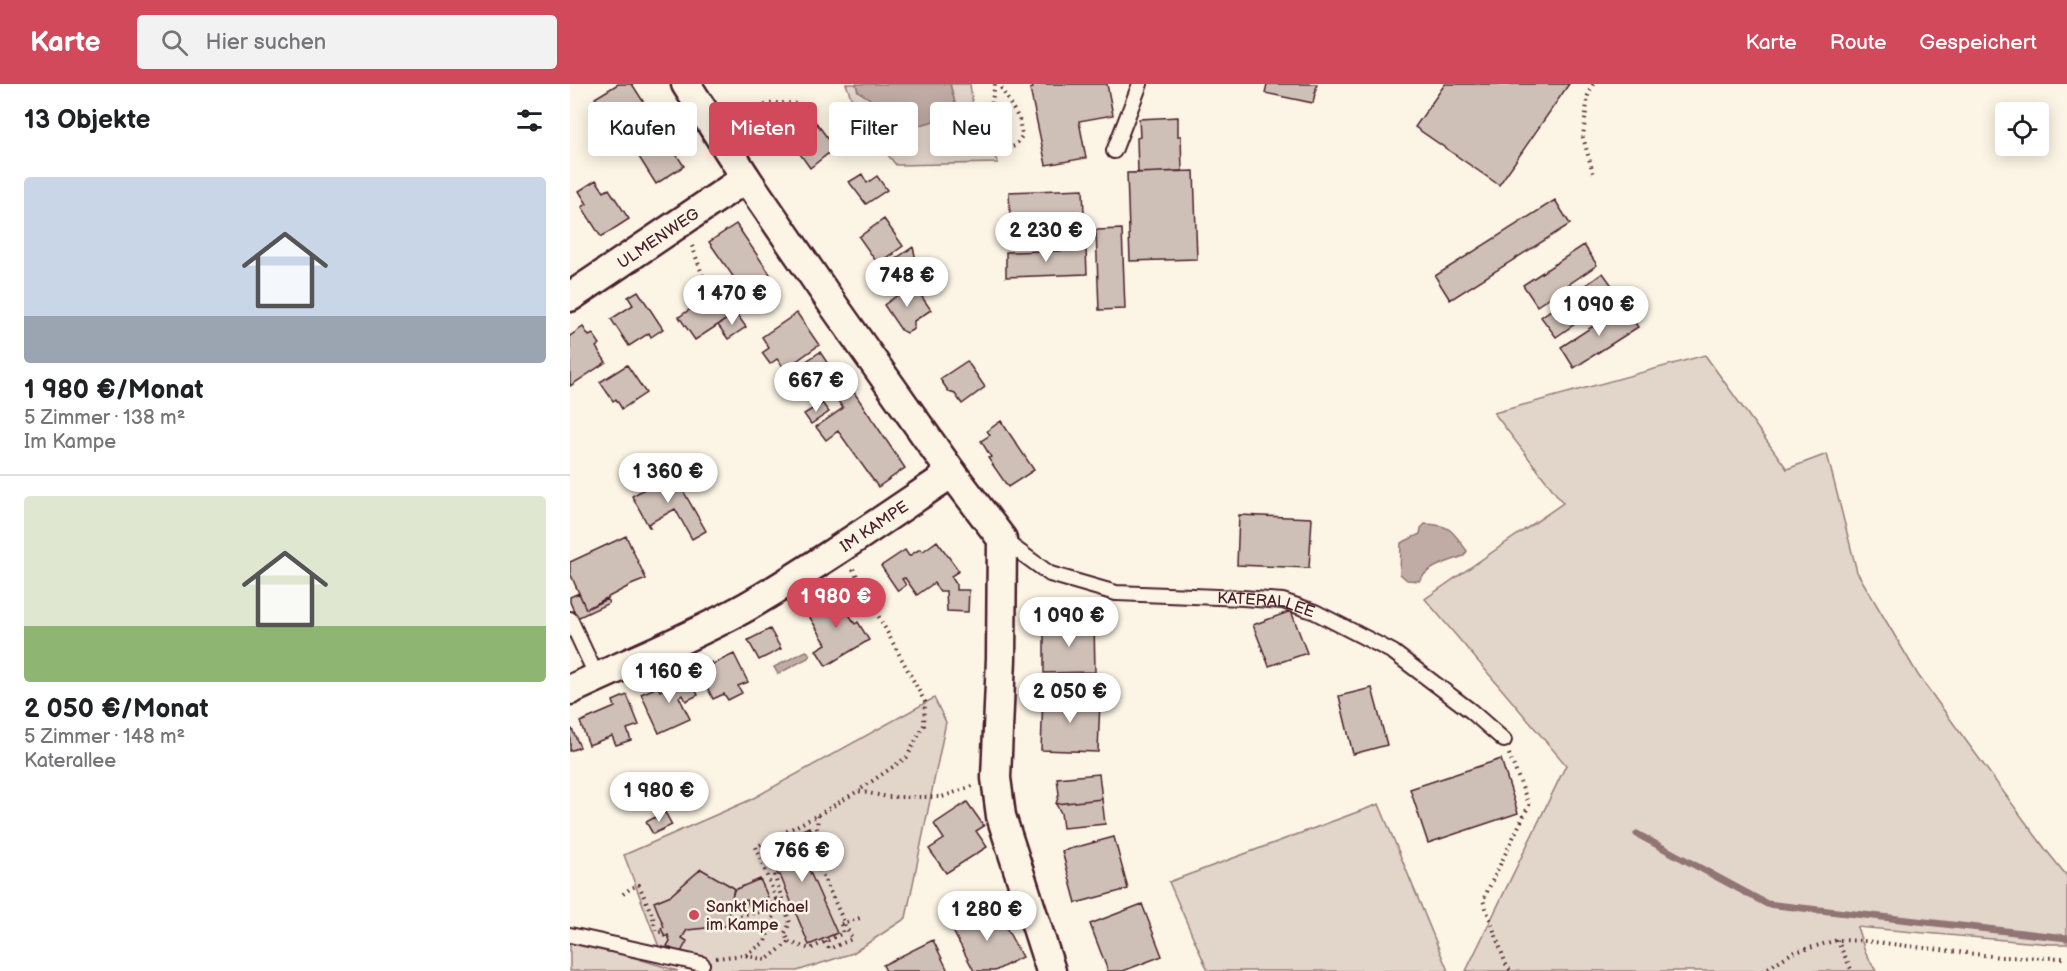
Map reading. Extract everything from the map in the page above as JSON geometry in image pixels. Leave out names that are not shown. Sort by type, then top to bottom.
[{"type":"street","name":"KATERALLEE","points":[[686,84],[709,119]]},
{"type":"street","name":"KATERALLEE","points":[[733,156],[952,473],[1002,539]]},
{"type":"street","name":"ULMENWEG","points":[[570,297],[747,178]]},
{"type":"street","name":"IM KAMPE","points":[[570,690],[744,608],[952,473]]},
{"type":"street","points":[[1002,539],[1001,658],[996,778],[1001,816],[1051,971]]},
{"type":"lane","points":[[1114,151],[1140,84]]},
{"type":"lane","name":"KATERALLEE","points":[[1002,539],[1050,574],[1116,593],[1283,601],[1315,612],[1393,652],[1471,711],[1504,740]]},
{"type":"lane","points":[[570,619],[597,677]]},
{"type":"lane","points":[[570,935],[708,961]]},
{"type":"path","points":[[997,84],[1019,118],[1022,136],[1015,146],[1005,149],[996,142],[991,131],[990,120],[997,84]]},
{"type":"path","points":[[1593,84],[1588,95],[1583,137],[1594,176]]},
{"type":"path","points":[[678,223],[694,249],[705,282],[711,292]]},
{"type":"path","points":[[886,272],[882,264],[894,256],[892,254]]},
{"type":"path","points":[[887,287],[892,295],[897,292],[899,294]]},
{"type":"path","points":[[831,553],[853,614]]},
{"type":"path","points":[[745,955],[765,942],[776,910],[776,898],[756,847],[818,815],[908,757],[924,725],[926,702],[831,553]]},
{"type":"path","points":[[1504,740],[1529,805],[1483,900],[1507,967],[1511,971]]},
{"type":"path","points":[[858,791],[888,797],[942,797],[996,778]]},
{"type":"path","points":[[816,844],[821,840],[817,828],[818,815]]},
{"type":"path","points":[[815,859],[852,939],[829,949],[822,941]]},
{"type":"path","points":[[764,870],[773,868],[790,923],[785,933],[789,942],[810,949],[822,941],[843,933],[841,924],[862,917]]},
{"type":"path","points":[[623,894],[639,885],[653,917],[656,932],[663,932]]},
{"type":"path","points":[[740,915],[766,911],[776,898]]},
{"type":"path","points":[[1763,971],[1792,953],[1837,940],[1866,941],[2000,957],[2067,958]]},
{"type":"path","points":[[1837,940],[1852,971]]},
{"type":"path","points":[[708,961],[745,955],[766,960],[789,942]]},
{"type":"shaded area","points":[[846,84],[856,84],[858,91],[870,98],[871,102],[853,102]]},
{"type":"shaded area","points":[[856,84],[950,84],[955,102],[930,102],[930,122],[918,126],[918,102],[871,102],[858,91]]},
{"type":"shaded area","points":[[950,84],[970,84],[972,102],[955,102]]},
{"type":"shaded area","points":[[930,114],[930,156],[995,156],[998,163],[896,165],[889,156],[918,156],[918,117]]},
{"type":"shaded area","points":[[1705,355],[1787,469],[1827,454],[1857,572],[1918,675],[2067,876],[2067,944],[1857,927],[1866,954],[1876,971],[1466,971],[1566,765],[1425,599],[1563,503],[1494,413]]},
{"type":"shaded area","points":[[1425,524],[1450,530],[1467,551],[1464,556],[1433,568],[1419,581],[1407,580],[1400,574],[1401,543],[1420,534]]},
{"type":"shaded area","points":[[806,651],[810,656],[808,658],[778,674],[774,667]]},
{"type":"shaded area","points":[[934,698],[946,722],[906,918],[853,953],[797,971],[719,971],[665,963],[624,855],[750,800]]},
{"type":"shaded area","points":[[1379,804],[1448,971],[1208,971],[1169,882]]},
{"type":"shaded area","points":[[570,938],[678,971],[570,971]]},
{"type":"building","points":[[618,84],[632,84],[644,102],[598,102],[595,98]]},
{"type":"building","points":[[1032,84],[1107,84],[1113,115],[1079,121],[1086,158],[1046,165],[1030,89],[1033,88]]},
{"type":"building","points":[[1267,84],[1317,84],[1313,103],[1265,93]]},
{"type":"building","points":[[1445,84],[1569,84],[1499,185],[1415,127]]},
{"type":"building","points":[[1178,117],[1182,171],[1138,173],[1139,119]]},
{"type":"building","points":[[817,124],[829,140],[829,153],[810,168],[801,156],[817,156]]},
{"type":"building","points":[[677,156],[684,166],[656,184],[639,157]]},
{"type":"building","points":[[1194,171],[1197,259],[1130,261],[1127,173]]},
{"type":"building","points":[[862,174],[867,183],[877,176],[887,190],[866,204],[849,182]]},
{"type":"building","points":[[596,180],[604,192],[609,189],[629,219],[601,237],[582,207],[587,204],[579,191]]},
{"type":"building","points":[[1083,189],[1084,214],[1010,217],[1009,192]]},
{"type":"building","points":[[1555,200],[1570,224],[1450,300],[1435,276]]},
{"type":"building","points":[[1084,214],[1086,244],[1011,247],[1010,217]]},
{"type":"building","points":[[884,219],[903,246],[878,264],[859,237]]},
{"type":"building","points":[[736,224],[770,274],[744,292],[709,242]]},
{"type":"building","points":[[1122,229],[1125,309],[1099,310],[1096,230]]},
{"type":"building","points":[[1584,245],[1597,265],[1537,306],[1523,285]]},
{"type":"building","points":[[913,247],[916,260],[896,275],[888,264]]},
{"type":"building","points":[[1086,250],[1087,274],[1006,277],[1006,252]]},
{"type":"building","points":[[917,260],[924,270],[906,283],[899,273]]},
{"type":"building","points":[[1603,273],[1618,294],[1556,337],[1541,317]]},
{"type":"building","points":[[734,279],[743,292],[719,309],[727,319],[695,340],[679,317]]},
{"type":"building","points":[[913,284],[931,310],[914,321],[914,329],[907,333],[901,330],[884,305]]},
{"type":"building","points":[[638,291],[663,329],[651,337],[649,333],[629,346],[611,319],[633,305],[628,297]]},
{"type":"building","points":[[1624,306],[1638,327],[1574,368],[1561,347]]},
{"type":"building","points":[[736,313],[746,327],[728,339],[718,325]]},
{"type":"building","points":[[797,313],[819,345],[785,369],[777,359],[770,364],[762,353],[769,348],[762,337]]},
{"type":"building","points":[[583,327],[589,336],[593,334],[600,344],[596,347],[606,362],[570,386],[570,336]]},
{"type":"building","points":[[820,352],[830,367],[809,381],[799,366]]},
{"type":"building","points":[[967,361],[985,387],[962,404],[955,394],[949,392],[940,379]]},
{"type":"building","points":[[627,365],[646,393],[622,409],[616,399],[613,401],[600,382]]},
{"type":"building","points":[[836,374],[842,384],[813,405],[806,395]]},
{"type":"building","points":[[847,382],[905,468],[878,487],[838,431],[826,440],[816,427],[843,408],[832,393]]},
{"type":"building","points":[[822,403],[829,412],[811,424],[804,414]]},
{"type":"building","points":[[1001,421],[1034,470],[1008,487],[988,458],[991,457],[981,441],[990,435],[987,431]]},
{"type":"building","points":[[673,473],[706,531],[692,539],[675,509],[648,524],[649,527],[632,496]]},
{"type":"building","points":[[1239,515],[1312,518],[1309,568],[1237,565]]},
{"type":"building","points":[[626,536],[646,579],[586,609],[570,573],[570,562]]},
{"type":"building","points":[[937,541],[959,571],[951,576],[956,584],[956,590],[969,590],[968,612],[947,611],[946,591],[939,591],[934,583],[917,595],[905,578],[902,579],[906,585],[898,591],[881,566],[905,550],[909,556],[920,549],[922,552]]},
{"type":"building","points":[[835,592],[855,624],[858,622],[869,640],[826,666],[816,650],[826,644],[806,611]]},
{"type":"building","points":[[579,593],[586,609],[607,599],[609,603],[577,618],[570,597]]},
{"type":"building","points":[[1291,611],[1307,653],[1269,666],[1253,625]]},
{"type":"building","points":[[1044,623],[1094,623],[1095,672],[1044,673]]},
{"type":"building","points":[[770,629],[781,649],[759,660],[748,640]]},
{"type":"building","points":[[734,654],[748,682],[738,686],[742,693],[728,700],[724,694],[713,699],[698,669]]},
{"type":"building","points":[[689,677],[698,695],[686,701],[683,695],[679,697],[690,719],[659,733],[641,694],[658,687],[660,691]]},
{"type":"building","points":[[1372,688],[1387,745],[1353,754],[1339,696]]},
{"type":"building","points":[[627,695],[639,725],[627,729],[631,740],[616,745],[612,736],[589,745],[580,722],[615,707],[613,701]]},
{"type":"building","points":[[1043,696],[1100,699],[1098,752],[1041,750]]},
{"type":"building","points":[[572,729],[580,747],[570,751],[570,730]]},
{"type":"building","points":[[1501,759],[1518,813],[1428,843],[1410,789]]},
{"type":"building","points":[[1099,774],[1102,799],[1056,804],[1059,794],[1057,778]]},
{"type":"building","points":[[1102,799],[1105,824],[1063,828],[1061,813],[1056,804]]},
{"type":"building","points":[[967,802],[984,826],[976,831],[987,847],[946,873],[929,849],[944,839],[934,824]]},
{"type":"building","points":[[665,812],[672,825],[653,834],[646,822]]},
{"type":"building","points":[[809,827],[822,856],[806,863],[837,933],[809,945],[780,875],[765,847]]},
{"type":"building","points":[[1114,837],[1128,889],[1076,903],[1062,851]]},
{"type":"building","name":"Sankt Michael im Kampe","points":[[701,869],[734,888],[726,926],[687,930],[682,938],[687,941],[680,954],[667,946],[670,941],[668,935],[665,937],[661,928],[664,927],[654,902],[671,895]]},
{"type":"building","points":[[760,879],[768,897],[749,906],[747,900],[731,903],[734,890]]},
{"type":"building","points":[[1142,904],[1162,956],[1123,971],[1108,971],[1090,924]]},
{"type":"building","points":[[995,907],[1022,957],[995,971],[974,971],[952,929]]},
{"type":"building","points":[[933,940],[948,971],[886,971],[883,965]]},
{"type":"waterway","points":[[1637,834],[1767,904],[2067,938]]},
{"type":"place","name":"Sankt Michael im Kampe","points":[[694,915]]}]
